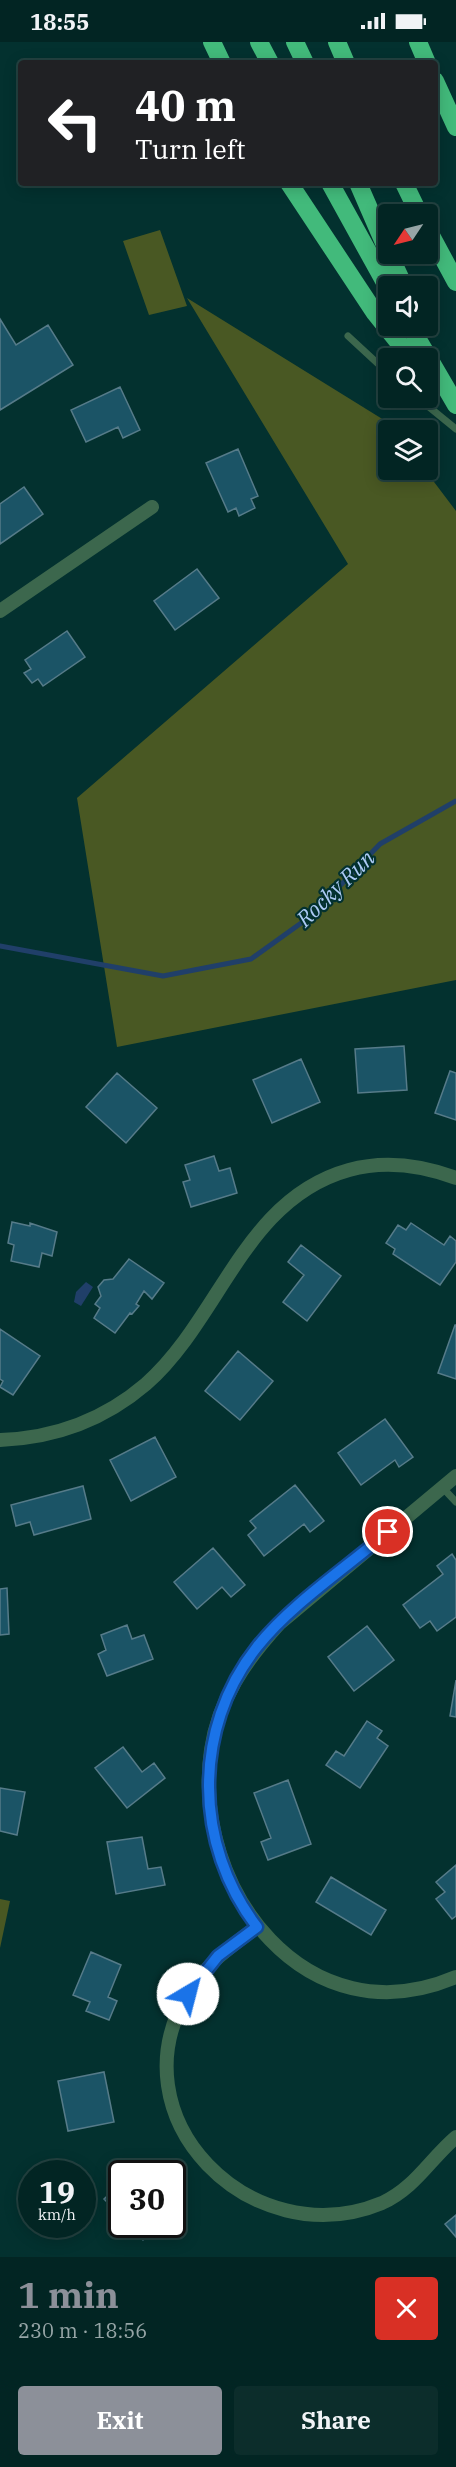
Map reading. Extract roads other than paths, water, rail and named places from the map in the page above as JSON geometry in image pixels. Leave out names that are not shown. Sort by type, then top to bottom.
[{"type":"highway","points":[[212,42],[221,60]]},
{"type":"highway","points":[[259,42],[268,60]]},
{"type":"highway","points":[[296,42],[304,60]]},
{"type":"highway","points":[[337,42],[345,60]]},
{"type":"highway","points":[[417,42],[426,60]]},
{"type":"highway","points":[[438,88],[456,127]]},
{"type":"highway","points":[[291,186],[375,313],[403,348]]},
{"type":"highway","points":[[332,186],[381,276]]},
{"type":"highway","points":[[359,186],[378,228]]},
{"type":"highway","points":[[405,186],[414,204]]},
{"type":"highway","points":[[438,249],[456,282]]},
{"type":"highway","points":[[416,336],[456,405]]},
{"type":"highway","points":[[427,336],[456,398]]},
{"type":"highway","points":[[438,393],[456,416]]},
{"type":"street","points":[[0,611],[152,507]]},
{"type":"street","points":[[0,1440],[32,1439],[64,1431],[94,1418],[146,1383],[193,1329],[268,1219],[288,1200],[311,1185],[344,1171],[386,1164],[412,1166],[456,1178]]},
{"type":"street","points":[[456,1476],[279,1624],[243,1668],[225,1700],[212,1748],[208,1778],[209,1809],[222,1865],[234,1892],[257,1927],[296,1963],[340,1984],[391,1992],[418,1989],[456,1977]]},
{"type":"street","points":[[257,1927],[218,1956],[202,1973],[184,2002],[170,2042],[168,2068],[176,2116],[190,2147],[217,2179],[237,2195],[265,2209],[310,2218],[341,2216],[383,2203],[404,2191],[424,2173],[456,2137]]},
{"type":"lane","points":[[348,336],[378,364]]},
{"type":"lane","points":[[430,408],[456,429]]},
{"type":"lane","points":[[442,1487],[456,1503]]},
{"type":"water","points":[[86,1282],[93,1287],[81,1306],[74,1302],[76,1292]]},
{"type":"waterway","name":"Rocky Run","points":[[0,946],[163,976],[251,959],[311,916],[380,844],[456,801]]}]
